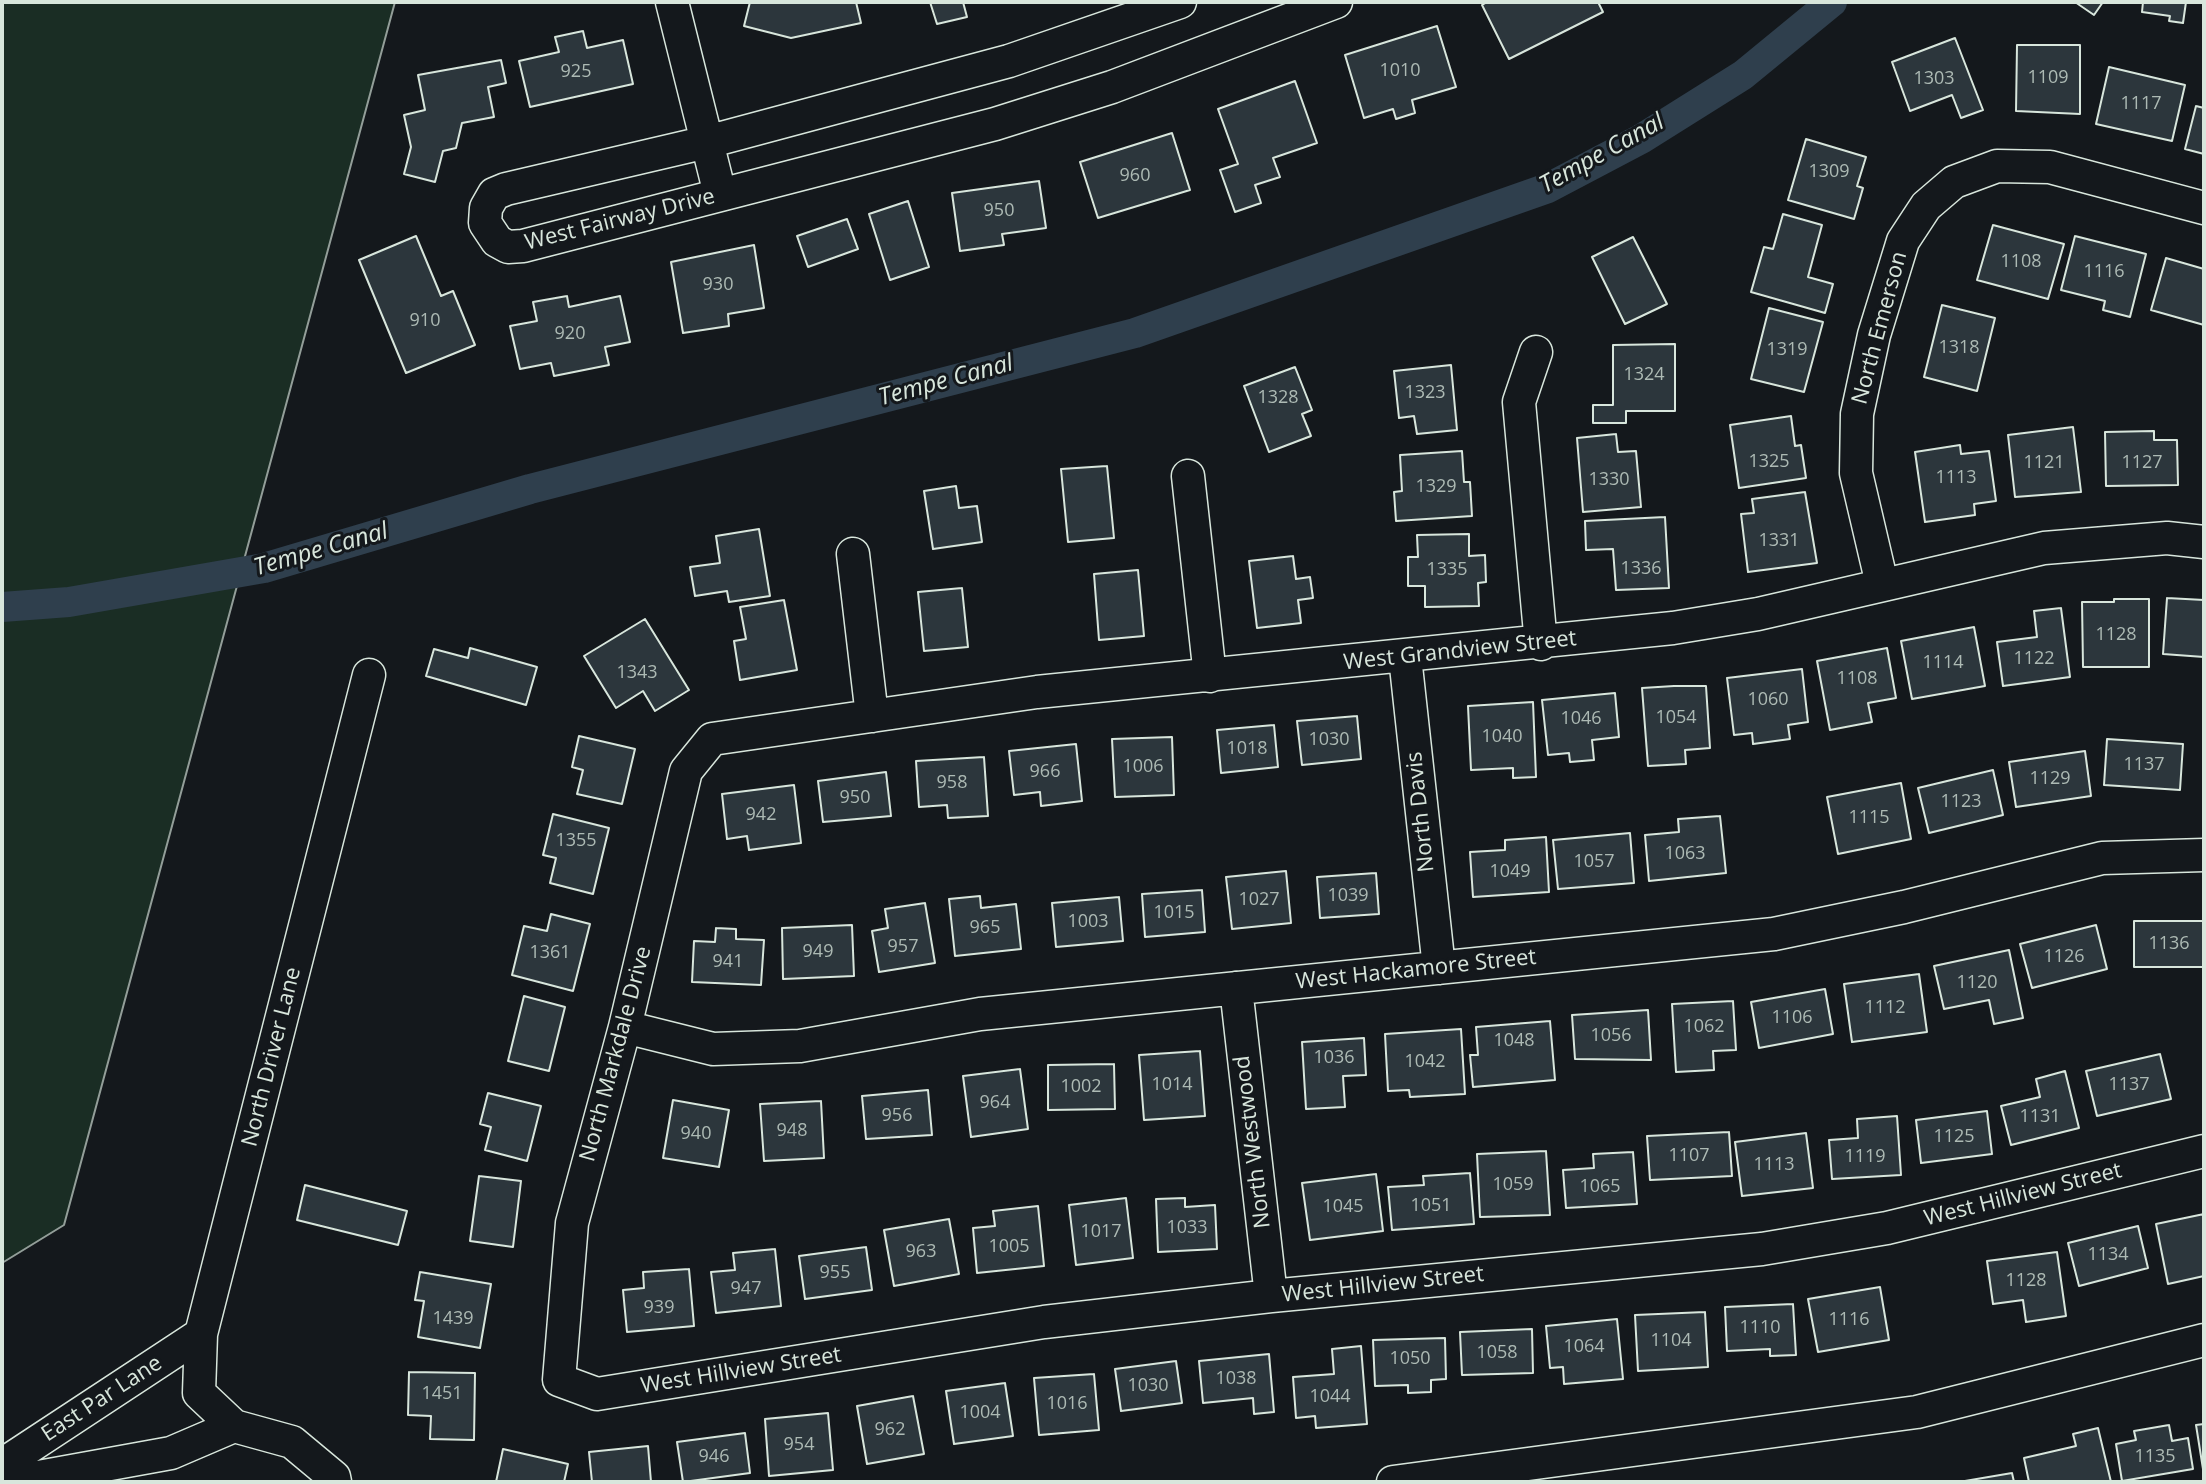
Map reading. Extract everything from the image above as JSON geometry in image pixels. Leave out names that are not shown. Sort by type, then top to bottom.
[{"type":"street","points":[[672,2],[720,194]]},
{"type":"street","name":"West Fairway Drive","points":[[1180,2],[1009,61],[707,142],[506,189],[494,194],[486,208],[485,223],[497,241],[508,247],[523,246],[1057,107],[1336,2]]},
{"type":"street","name":"North Emerson","points":[[1882,584],[1856,473],[1857,414],[1874,335],[1903,241],[1926,206],[1954,182],[1997,166],[2050,167],[2204,208]]},
{"type":"street","points":[[1536,352],[1519,402],[1541,644]]},
{"type":"street","points":[[1188,476],[1210,676]]},
{"type":"street","name":"West Grandview Street","points":[[712,739],[1037,692],[1541,644],[1758,614],[2044,548],[2167,538],[2204,542]]},
{"type":"street","points":[[853,554],[872,716]]},
{"type":"street","name":"North Davis","points":[[1405,657],[1439,968]]},
{"type":"street","name":"North Driver Lane","points":[[234,1426],[199,1393],[201,1334],[369,675]]},
{"type":"street","name":"North Markdale Drive","points":[[559,1380],[572,1223],[625,1027],[686,771],[712,739]]},
{"type":"street","name":"West Hackamore Street","points":[[625,1027],[713,1049],[800,1046],[980,1014],[1774,934],[1904,907],[2102,858],[2204,855]]},
{"type":"street","name":"North Westwood","points":[[1236,988],[1271,1296]]},
{"type":"street","name":"West Hillview Street","points":[[559,1380],[597,1394],[1044,1322],[1271,1296],[1762,1249],[1887,1228],[2204,1151]]},
{"type":"street","name":"East Par Lane","points":[[2,1465],[201,1334]]},
{"type":"street","points":[[1393,1482],[1917,1412],[2204,1340]]},
{"type":"street","points":[[234,1426],[292,1442],[334,1480]]},
{"type":"street","name":"East Par Lane","points":[[11,1482],[171,1453],[234,1426]]},
{"type":"green space","points":[[2,2],[395,2],[64,1225],[2,1263]]},
{"type":"building","points":[[750,2],[856,2],[861,23],[791,38],[744,26]]},
{"type":"building","points":[[930,2],[963,2],[967,17],[937,24]]},
{"type":"building","points":[[1487,2],[1598,2],[1603,12],[1509,59],[1482,5]]},
{"type":"building","points":[[2075,2],[2103,2],[2094,15]]},
{"type":"building","points":[[2143,2],[2186,2],[2183,23],[2169,21],[2170,16],[2142,12]]},
{"type":"building","points":[[1437,26],[1456,87],[1412,100],[1415,113],[1396,119],[1393,109],[1364,118],[1345,55]]},
{"type":"building","points":[[583,31],[587,48],[623,40],[633,84],[530,107],[519,61],[559,52],[555,37]]},
{"type":"building","points":[[1955,38],[1983,110],[1961,118],[1952,95],[1910,111],[1892,62]]},
{"type":"building","points":[[2017,45],[2080,45],[2080,114],[2016,111]]},
{"type":"building","points":[[501,60],[506,83],[488,87],[494,117],[462,123],[456,148],[443,151],[435,182],[404,174],[411,147],[404,115],[425,110],[418,75]]},
{"type":"building","points":[[2109,67],[2185,85],[2172,141],[2096,124]]},
{"type":"building","points":[[1295,81],[1317,143],[1273,158],[1280,177],[1255,185],[1261,203],[1235,212],[1220,170],[1238,164],[1218,109]]},
{"type":"building","points":[[2196,106],[2204,108],[2204,154],[2185,149]]},
{"type":"building","points":[[1172,133],[1190,190],[1098,218],[1080,162]]},
{"type":"building","points":[[1806,139],[1866,157],[1857,186],[1863,188],[1854,219],[1788,200]]},
{"type":"building","points":[[1039,181],[1046,228],[1002,234],[1004,245],[960,251],[952,193]]},
{"type":"building","points":[[908,201],[929,267],[890,280],[869,214]]},
{"type":"building","points":[[1783,214],[1822,225],[1808,277],[1833,284],[1825,313],[1751,292],[1764,247],[1773,249]]},
{"type":"building","points":[[847,219],[858,249],[808,267],[797,236]]},
{"type":"building","points":[[1993,225],[2064,244],[2048,299],[1977,280]]},
{"type":"building","points":[[416,236],[441,296],[453,291],[475,345],[406,373],[359,260]]},
{"type":"building","points":[[2075,236],[2146,254],[2130,317],[2103,310],[2105,301],[2061,290]]},
{"type":"building","points":[[1633,237],[1667,304],[1625,324],[1592,257]]},
{"type":"building","points":[[754,245],[764,308],[728,314],[729,326],[683,333],[671,262]]},
{"type":"building","points":[[2166,258],[2204,269],[2204,325],[2151,310]]},
{"type":"building","points":[[567,296],[569,307],[620,296],[630,342],[605,347],[609,365],[554,376],[551,363],[520,369],[510,326],[537,321],[533,302]]},
{"type":"building","points":[[1942,305],[1995,318],[1977,391],[1924,377]]},
{"type":"building","points":[[1769,308],[1823,322],[1804,392],[1751,379]]},
{"type":"building","points":[[1675,344],[1675,411],[1626,411],[1626,423],[1593,423],[1593,405],[1613,405],[1613,345]]},
{"type":"building","points":[[1451,365],[1457,430],[1417,434],[1414,416],[1399,418],[1394,371]]},
{"type":"building","points":[[1295,367],[1312,410],[1302,414],[1311,436],[1269,452],[1244,386]]},
{"type":"building","points":[[1791,416],[1795,446],[1801,445],[1806,478],[1739,488],[1730,425]]},
{"type":"building","points":[[2073,427],[2081,492],[2015,497],[2008,435]]},
{"type":"building","points":[[2154,431],[2154,440],[2177,440],[2178,485],[2106,486],[2105,432]]},
{"type":"building","points":[[1616,434],[1618,452],[1636,451],[1641,507],[1583,512],[1577,438]]},
{"type":"building","points":[[1960,445],[1961,454],[1989,451],[1996,501],[1974,504],[1975,515],[1925,522],[1915,452]]},
{"type":"building","points":[[1462,451],[1464,482],[1470,482],[1472,516],[1396,521],[1394,492],[1402,491],[1400,455]]},
{"type":"building","points":[[1107,466],[1114,538],[1068,542],[1061,469]]},
{"type":"building","points":[[956,486],[959,508],[977,506],[982,542],[933,549],[924,491]]},
{"type":"building","points":[[1805,492],[1817,563],[1748,572],[1741,514],[1754,513],[1752,499]]},
{"type":"building","points":[[1665,517],[1669,588],[1616,590],[1613,549],[1586,550],[1585,521]]},
{"type":"building","points":[[759,529],[770,596],[729,602],[727,591],[695,596],[690,567],[720,563],[716,536]]},
{"type":"building","points":[[1469,534],[1469,556],[1485,555],[1486,582],[1478,583],[1479,606],[1425,607],[1425,586],[1408,586],[1408,557],[1418,557],[1417,535]]},
{"type":"building","points":[[1293,556],[1296,579],[1310,577],[1313,598],[1298,600],[1301,623],[1257,628],[1249,561]]},
{"type":"building","points":[[1138,570],[1144,636],[1099,640],[1094,574]]},
{"type":"building","points":[[962,588],[968,647],[924,651],[918,592]]},
{"type":"building","points":[[2167,598],[2204,600],[2204,657],[2163,654]]},
{"type":"building","points":[[2114,599],[2149,599],[2149,667],[2083,667],[2082,602],[2114,602]]},
{"type":"building","points":[[784,600],[797,670],[740,680],[734,641],[746,639],[740,607]]},
{"type":"building","points":[[2061,608],[2070,677],[2003,686],[1997,642],[2037,637],[2034,611]]},
{"type":"building","points":[[645,619],[689,690],[655,711],[643,691],[616,708],[584,656]]},
{"type":"building","points":[[1974,627],[1985,686],[1912,699],[1901,641]]},
{"type":"building","points":[[470,648],[537,667],[526,705],[426,676],[434,649],[468,658]]},
{"type":"building","points":[[1887,648],[1896,698],[1868,703],[1872,722],[1830,730],[1817,661]]},
{"type":"building","points":[[1802,669],[1808,722],[1788,725],[1790,739],[1753,744],[1752,733],[1734,735],[1727,678]]},
{"type":"building","points":[[1706,686],[1710,748],[1685,750],[1686,764],[1648,766],[1642,688]]},
{"type":"building","points":[[1615,693],[1619,737],[1592,740],[1594,760],[1570,762],[1569,753],[1548,755],[1542,700]]},
{"type":"building","points":[[1533,702],[1536,777],[1513,778],[1513,768],[1471,770],[1468,706]]},
{"type":"building","points":[[1357,716],[1361,759],[1302,765],[1297,721]]},
{"type":"building","points":[[1274,725],[1278,767],[1221,773],[1217,730]]},
{"type":"building","points":[[579,736],[635,749],[622,804],[577,794],[583,770],[572,767]]},
{"type":"building","points":[[1172,737],[1174,795],[1115,797],[1112,739]]},
{"type":"building","points":[[2107,739],[2183,744],[2180,790],[2104,785]]},
{"type":"building","points":[[1076,744],[1082,801],[1041,806],[1040,792],[1014,795],[1009,751]]},
{"type":"building","points":[[2085,751],[2091,796],[2016,807],[2009,762]]},
{"type":"building","points":[[984,757],[988,816],[948,818],[947,805],[919,807],[916,761]]},
{"type":"building","points":[[1993,770],[2003,815],[1929,833],[1918,788]]},
{"type":"building","points":[[886,772],[891,816],[823,822],[818,781]]},
{"type":"building","points":[[1901,783],[1911,839],[1838,854],[1827,797]]},
{"type":"building","points":[[794,785],[801,843],[749,850],[747,836],[727,839],[722,794]]},
{"type":"building","points":[[553,814],[609,828],[593,894],[550,883],[556,858],[543,855]]},
{"type":"building","points":[[1720,816],[1726,873],[1649,881],[1645,835],[1679,832],[1678,819]]},
{"type":"building","points":[[1630,833],[1634,883],[1558,889],[1553,840]]},
{"type":"building","points":[[1546,837],[1549,892],[1473,897],[1470,852],[1505,850],[1505,840]]},
{"type":"building","points":[[1286,871],[1291,923],[1232,929],[1226,877]]},
{"type":"building","points":[[1376,873],[1379,914],[1320,918],[1317,877]]},
{"type":"building","points":[[1202,890],[1205,932],[1145,937],[1142,894]]},
{"type":"building","points":[[980,896],[981,908],[1016,904],[1021,949],[955,956],[949,899]]},
{"type":"building","points":[[1119,897],[1123,941],[1056,947],[1052,903]]},
{"type":"building","points":[[925,903],[935,963],[879,972],[872,931],[888,928],[885,909]]},
{"type":"building","points":[[551,914],[590,924],[573,991],[512,975],[524,926],[547,931]]},
{"type":"building","points":[[2134,921],[2204,921],[2204,967],[2134,967]]},
{"type":"building","points":[[852,925],[854,976],[783,979],[782,928]]},
{"type":"building","points":[[2096,925],[2107,969],[2032,988],[2020,944]]},
{"type":"building","points":[[716,928],[736,929],[736,939],[764,940],[761,985],[692,982],[694,941],[715,942]]},
{"type":"building","points":[[2009,950],[2023,1018],[1994,1024],[1989,1000],[1944,1009],[1934,966]]},
{"type":"building","points":[[1919,974],[1927,1032],[1852,1042],[1844,984]]},
{"type":"building","points":[[1825,989],[1833,1034],[1759,1048],[1751,1002]]},
{"type":"building","points":[[524,996],[565,1007],[549,1071],[508,1061]]},
{"type":"building","points":[[1733,1001],[1736,1050],[1713,1051],[1714,1070],[1676,1072],[1672,1004]]},
{"type":"building","points":[[1648,1010],[1651,1060],[1575,1059],[1572,1015]]},
{"type":"building","points":[[1550,1021],[1555,1080],[1473,1087],[1470,1055],[1478,1055],[1476,1027]]},
{"type":"building","points":[[1461,1029],[1465,1094],[1410,1097],[1409,1090],[1388,1091],[1385,1034]]},
{"type":"building","points":[[1364,1038],[1366,1075],[1343,1076],[1345,1107],[1306,1109],[1302,1042]]},
{"type":"building","points":[[1200,1051],[1205,1116],[1144,1120],[1139,1055]]},
{"type":"building","points":[[2160,1054],[2171,1099],[2097,1116],[2086,1071]]},
{"type":"building","points":[[1114,1064],[1115,1109],[1048,1110],[1048,1065]]},
{"type":"building","points":[[1020,1069],[1028,1129],[971,1137],[963,1076]]},
{"type":"building","points":[[2065,1071],[2079,1128],[2011,1145],[2001,1106],[2040,1097],[2036,1079]]},
{"type":"building","points":[[928,1090],[932,1135],[866,1139],[862,1096]]},
{"type":"building","points":[[488,1093],[541,1106],[527,1161],[485,1150],[491,1127],[480,1124]]},
{"type":"building","points":[[673,1100],[729,1110],[719,1167],[663,1158]]},
{"type":"building","points":[[821,1101],[824,1158],[764,1161],[760,1104]]},
{"type":"building","points":[[1987,1111],[1992,1154],[1921,1163],[1916,1120]]},
{"type":"building","points":[[1897,1116],[1901,1175],[1832,1179],[1829,1140],[1858,1138],[1857,1119]]},
{"type":"building","points":[[1729,1132],[1732,1176],[1650,1180],[1647,1136]]},
{"type":"building","points":[[1806,1133],[1813,1188],[1742,1196],[1735,1142]]},
{"type":"building","points":[[1546,1151],[1550,1215],[1480,1217],[1477,1154]]},
{"type":"building","points":[[1633,1152],[1637,1204],[1566,1208],[1563,1170],[1594,1168],[1593,1154]]},
{"type":"building","points":[[1470,1173],[1474,1224],[1392,1230],[1388,1187],[1424,1185],[1423,1176]]},
{"type":"building","points":[[1376,1174],[1383,1231],[1310,1240],[1302,1183]]},
{"type":"building","points":[[479,1176],[521,1181],[513,1247],[470,1241]]},
{"type":"building","points":[[305,1185],[407,1211],[398,1245],[297,1220]]},
{"type":"building","points":[[1126,1198],[1133,1258],[1076,1265],[1069,1205]]},
{"type":"building","points":[[1185,1198],[1185,1207],[1215,1205],[1217,1249],[1158,1252],[1156,1199]]},
{"type":"building","points":[[1038,1206],[1044,1266],[977,1273],[973,1228],[995,1226],[993,1211]]},
{"type":"building","points":[[2204,1214],[2204,1276],[2168,1284],[2156,1224]]},
{"type":"building","points":[[949,1219],[959,1274],[894,1286],[884,1230]]},
{"type":"building","points":[[2138,1226],[2148,1268],[2079,1286],[2068,1243]]},
{"type":"building","points":[[866,1247],[872,1290],[805,1299],[799,1256]]},
{"type":"building","points":[[775,1249],[781,1306],[716,1313],[711,1272],[735,1270],[733,1253]]},
{"type":"building","points":[[2057,1252],[2066,1316],[2026,1322],[2023,1300],[1993,1304],[1987,1261]]},
{"type":"building","points":[[689,1269],[694,1326],[627,1332],[623,1290],[644,1288],[643,1272]]},
{"type":"building","points":[[420,1272],[491,1284],[480,1348],[418,1337],[424,1301],[415,1300]]},
{"type":"building","points":[[1880,1287],[1889,1340],[1818,1352],[1808,1299]]},
{"type":"building","points":[[1793,1304],[1796,1355],[1770,1356],[1770,1349],[1727,1351],[1725,1307]]},
{"type":"building","points":[[1705,1312],[1708,1367],[1638,1371],[1635,1315]]},
{"type":"building","points":[[1617,1319],[1623,1379],[1564,1384],[1563,1367],[1550,1368],[1546,1326]]},
{"type":"building","points":[[1532,1329],[1533,1373],[1462,1375],[1460,1332]]},
{"type":"building","points":[[1445,1338],[1446,1379],[1431,1380],[1431,1392],[1408,1393],[1408,1385],[1375,1386],[1373,1340]]},
{"type":"building","points":[[1361,1346],[1367,1424],[1316,1428],[1315,1416],[1296,1418],[1293,1377],[1334,1374],[1332,1349]]},
{"type":"building","points":[[1269,1354],[1274,1412],[1254,1414],[1253,1398],[1203,1403],[1199,1361]]},
{"type":"building","points":[[1176,1361],[1182,1403],[1121,1411],[1115,1369]]},
{"type":"building","points":[[409,1372],[475,1373],[474,1440],[430,1439],[431,1416],[408,1415]]},
{"type":"building","points":[[1094,1374],[1099,1430],[1039,1435],[1034,1378]]},
{"type":"building","points":[[1005,1383],[1013,1436],[954,1444],[946,1391]]},
{"type":"building","points":[[913,1396],[924,1454],[867,1464],[857,1406]]},
{"type":"building","points":[[828,1413],[833,1470],[769,1476],[765,1419]]},
{"type":"building","points":[[2204,1424],[2204,1469],[2203,1469],[2196,1425]]},
{"type":"building","points":[[2169,1425],[2172,1441],[2188,1438],[2193,1469],[2122,1481],[2116,1444],[2136,1440],[2134,1431]]},
{"type":"building","points":[[2098,1428],[2111,1482],[2029,1482],[2024,1458],[2076,1446],[2073,1434]]},
{"type":"building","points":[[745,1433],[750,1473],[683,1482],[677,1442]]},
{"type":"building","points":[[648,1446],[651,1482],[592,1482],[589,1452]]},
{"type":"building","points":[[503,1449],[568,1464],[564,1482],[496,1482]]},
{"type":"building","points":[[2012,1473],[2014,1482],[1959,1482]]},
{"type":"waterway","name":"Tempe Canal","points":[[2,607],[69,602],[264,568],[530,489],[1135,333],[1548,188],[1641,139],[1743,75],[1832,2]]}]
